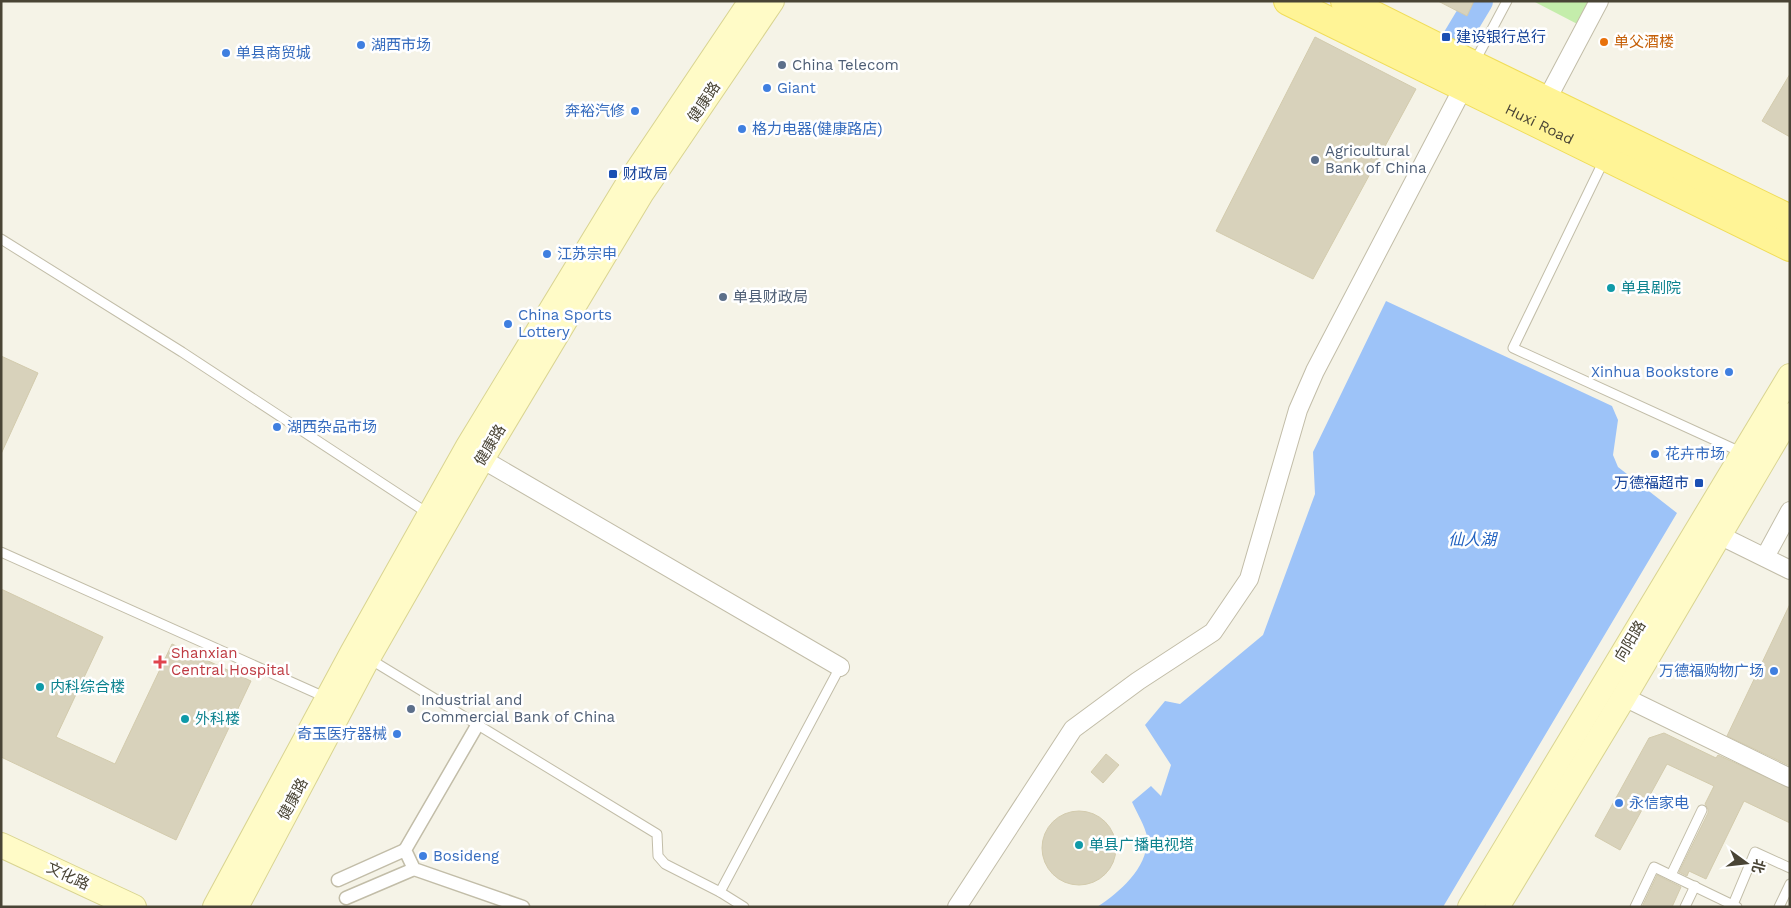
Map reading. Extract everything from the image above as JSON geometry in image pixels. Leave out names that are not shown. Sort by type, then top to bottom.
[{"type":"main road","name":"健康路","points":[[215,907],[429,514],[467,448],[626,187],[751,1]]},
{"type":"main road","name":"健康路","points":[[236,907],[368,658],[482,459],[641,194],[772,1]]},
{"type":"main road","name":"Huxi Road","points":[[1288,1],[1468,77],[1546,101],[1790,219]]},
{"type":"main road","name":"Huxi Road","points":[[1345,1],[1605,158],[1790,247]]},
{"type":"main road","name":"向阳路","points":[[1470,907],[1790,376]]},
{"type":"main road","name":"向阳路","points":[[1497,907],[1624,697],[1790,415]]},
{"type":"main road","name":"文化路","points":[[1,845],[134,907]]},
{"type":"street","points":[[1546,101],[1599,1]]},
{"type":"street","points":[[957,907],[1073,729],[1138,682],[1213,632],[1249,579],[1298,410],[1316,371],[1468,77]]},
{"type":"street","points":[[482,459],[840,668]]},
{"type":"street","points":[[1765,557],[1790,511]]},
{"type":"street","points":[[1719,535],[1790,570]]},
{"type":"street","points":[[1624,697],[1790,778]]},
{"type":"street","points":[[338,880],[405,850],[478,724]]},
{"type":"street","points":[[405,850],[414,869]]},
{"type":"street","points":[[346,898],[414,869],[523,907]]},
{"type":"lane","points":[[1468,77],[1507,1]]},
{"type":"lane","points":[[1605,158],[1513,348],[1743,453]]},
{"type":"lane","points":[[1,239],[174,348],[429,514]]},
{"type":"lane","points":[[1,552],[328,698]]},
{"type":"lane","points":[[368,658],[657,834],[658,856],[665,864],[720,892],[744,907]]},
{"type":"lane","points":[[720,892],[840,668]]},
{"type":"lane","points":[[1671,875],[1702,810]]},
{"type":"lane","points":[[1635,907],[1654,867],[1734,906],[1755,852],[1790,868]]},
{"type":"lane","points":[[1779,907],[1790,884]]},
{"type":"lane","points":[[1685,907],[1695,886]]},
{"type":"green space","points":[[1533,1],[1599,1],[1585,28]]},
{"type":"water","name":"仙人湖","points":[[1386,301],[1612,406],[1618,420],[1613,455],[1618,467],[1677,513],[1443,907],[1097,907],[1115,894],[1138,868],[1146,848],[1147,837],[1132,802],[1151,786],[1161,796],[1171,765],[1145,725],[1165,701],[1180,704],[1263,635],[1315,494],[1313,452]]},
{"type":"building","points":[[1438,1],[1474,1],[1467,16]]},
{"type":"building","name":"Agricultural Bank of China","points":[[1315,37],[1416,89],[1313,279],[1216,231]]},
{"type":"building","points":[[1790,74],[1790,137],[1762,121]]},
{"type":"building","points":[[1,356],[38,373],[1,454]]},
{"type":"building","points":[[1,589],[103,637],[56,737],[115,764],[172,644],[251,681],[176,840],[1,757]]},
{"type":"building","name":"万德福购物广场","points":[[1790,604],[1790,766],[1727,736]]},
{"type":"building","points":[[1664,733],[1716,758],[1718,755],[1790,788],[1790,823],[1744,801],[1706,879],[1689,871],[1687,876],[1679,872],[1708,813],[1705,804],[1714,786],[1667,764],[1620,850],[1595,836],[1649,738]]},
{"type":"building","points":[[1106,754],[1119,765],[1103,783],[1091,772]]},
{"type":"building","name":"单县广播电视塔","points":[[1072,811],[1086,811],[1100,817],[1110,827],[1116,841],[1116,855],[1110,869],[1100,879],[1086,885],[1072,885],[1058,879],[1048,869],[1042,855],[1042,841],[1048,827],[1058,817]]},
{"type":"building","points":[[1657,875],[1681,887],[1672,907],[1642,907]]},
{"type":"waterway","points":[[1455,41],[1479,1]]},
{"type":"place","name":"建设银行总行","points":[[1446,37]]},
{"type":"place","name":"单父酒楼","points":[[1604,42]]},
{"type":"place","name":"湖西市场","points":[[361,45]]},
{"type":"place","name":"单县商贸城","points":[[226,53]]},
{"type":"place","name":"China Telecom","points":[[782,65]]},
{"type":"place","name":"Giant","points":[[767,88]]},
{"type":"place","name":"奔裕汽修","points":[[635,111]]},
{"type":"place","name":"格力电器(健康路店)","points":[[742,129]]},
{"type":"place","name":"Agricultural Bank of China","points":[[1315,160]]},
{"type":"place","name":"财政局","points":[[613,174]]},
{"type":"place","name":"江苏宗申","points":[[547,254]]},
{"type":"place","name":"单县剧院","points":[[1611,288]]},
{"type":"place","name":"单县财政局","points":[[723,297]]},
{"type":"place","name":"China Sports Lottery","points":[[508,324]]},
{"type":"place","name":"Xinhua Bookstore","points":[[1729,372]]},
{"type":"place","name":"湖西杂品市场","points":[[277,427]]},
{"type":"place","name":"花卉市场","points":[[1655,454]]},
{"type":"place","name":"万德福超市","points":[[1699,483]]},
{"type":"place","name":"Shanxian Central Hospital","points":[[160,662]]},
{"type":"place","name":"万德福购物广场","points":[[1774,671]]},
{"type":"place","name":"内科综合楼","points":[[40,687]]},
{"type":"place","name":"Industrial and Commercial Bank of China","points":[[411,709]]},
{"type":"place","name":"外科楼","points":[[185,719]]},
{"type":"place","name":"奇玉医疗器械","points":[[397,734]]},
{"type":"place","name":"永信家电","points":[[1619,803]]},
{"type":"place","name":"单县广播电视塔","points":[[1079,845]]},
{"type":"place","name":"Bosideng","points":[[423,856]]}]
